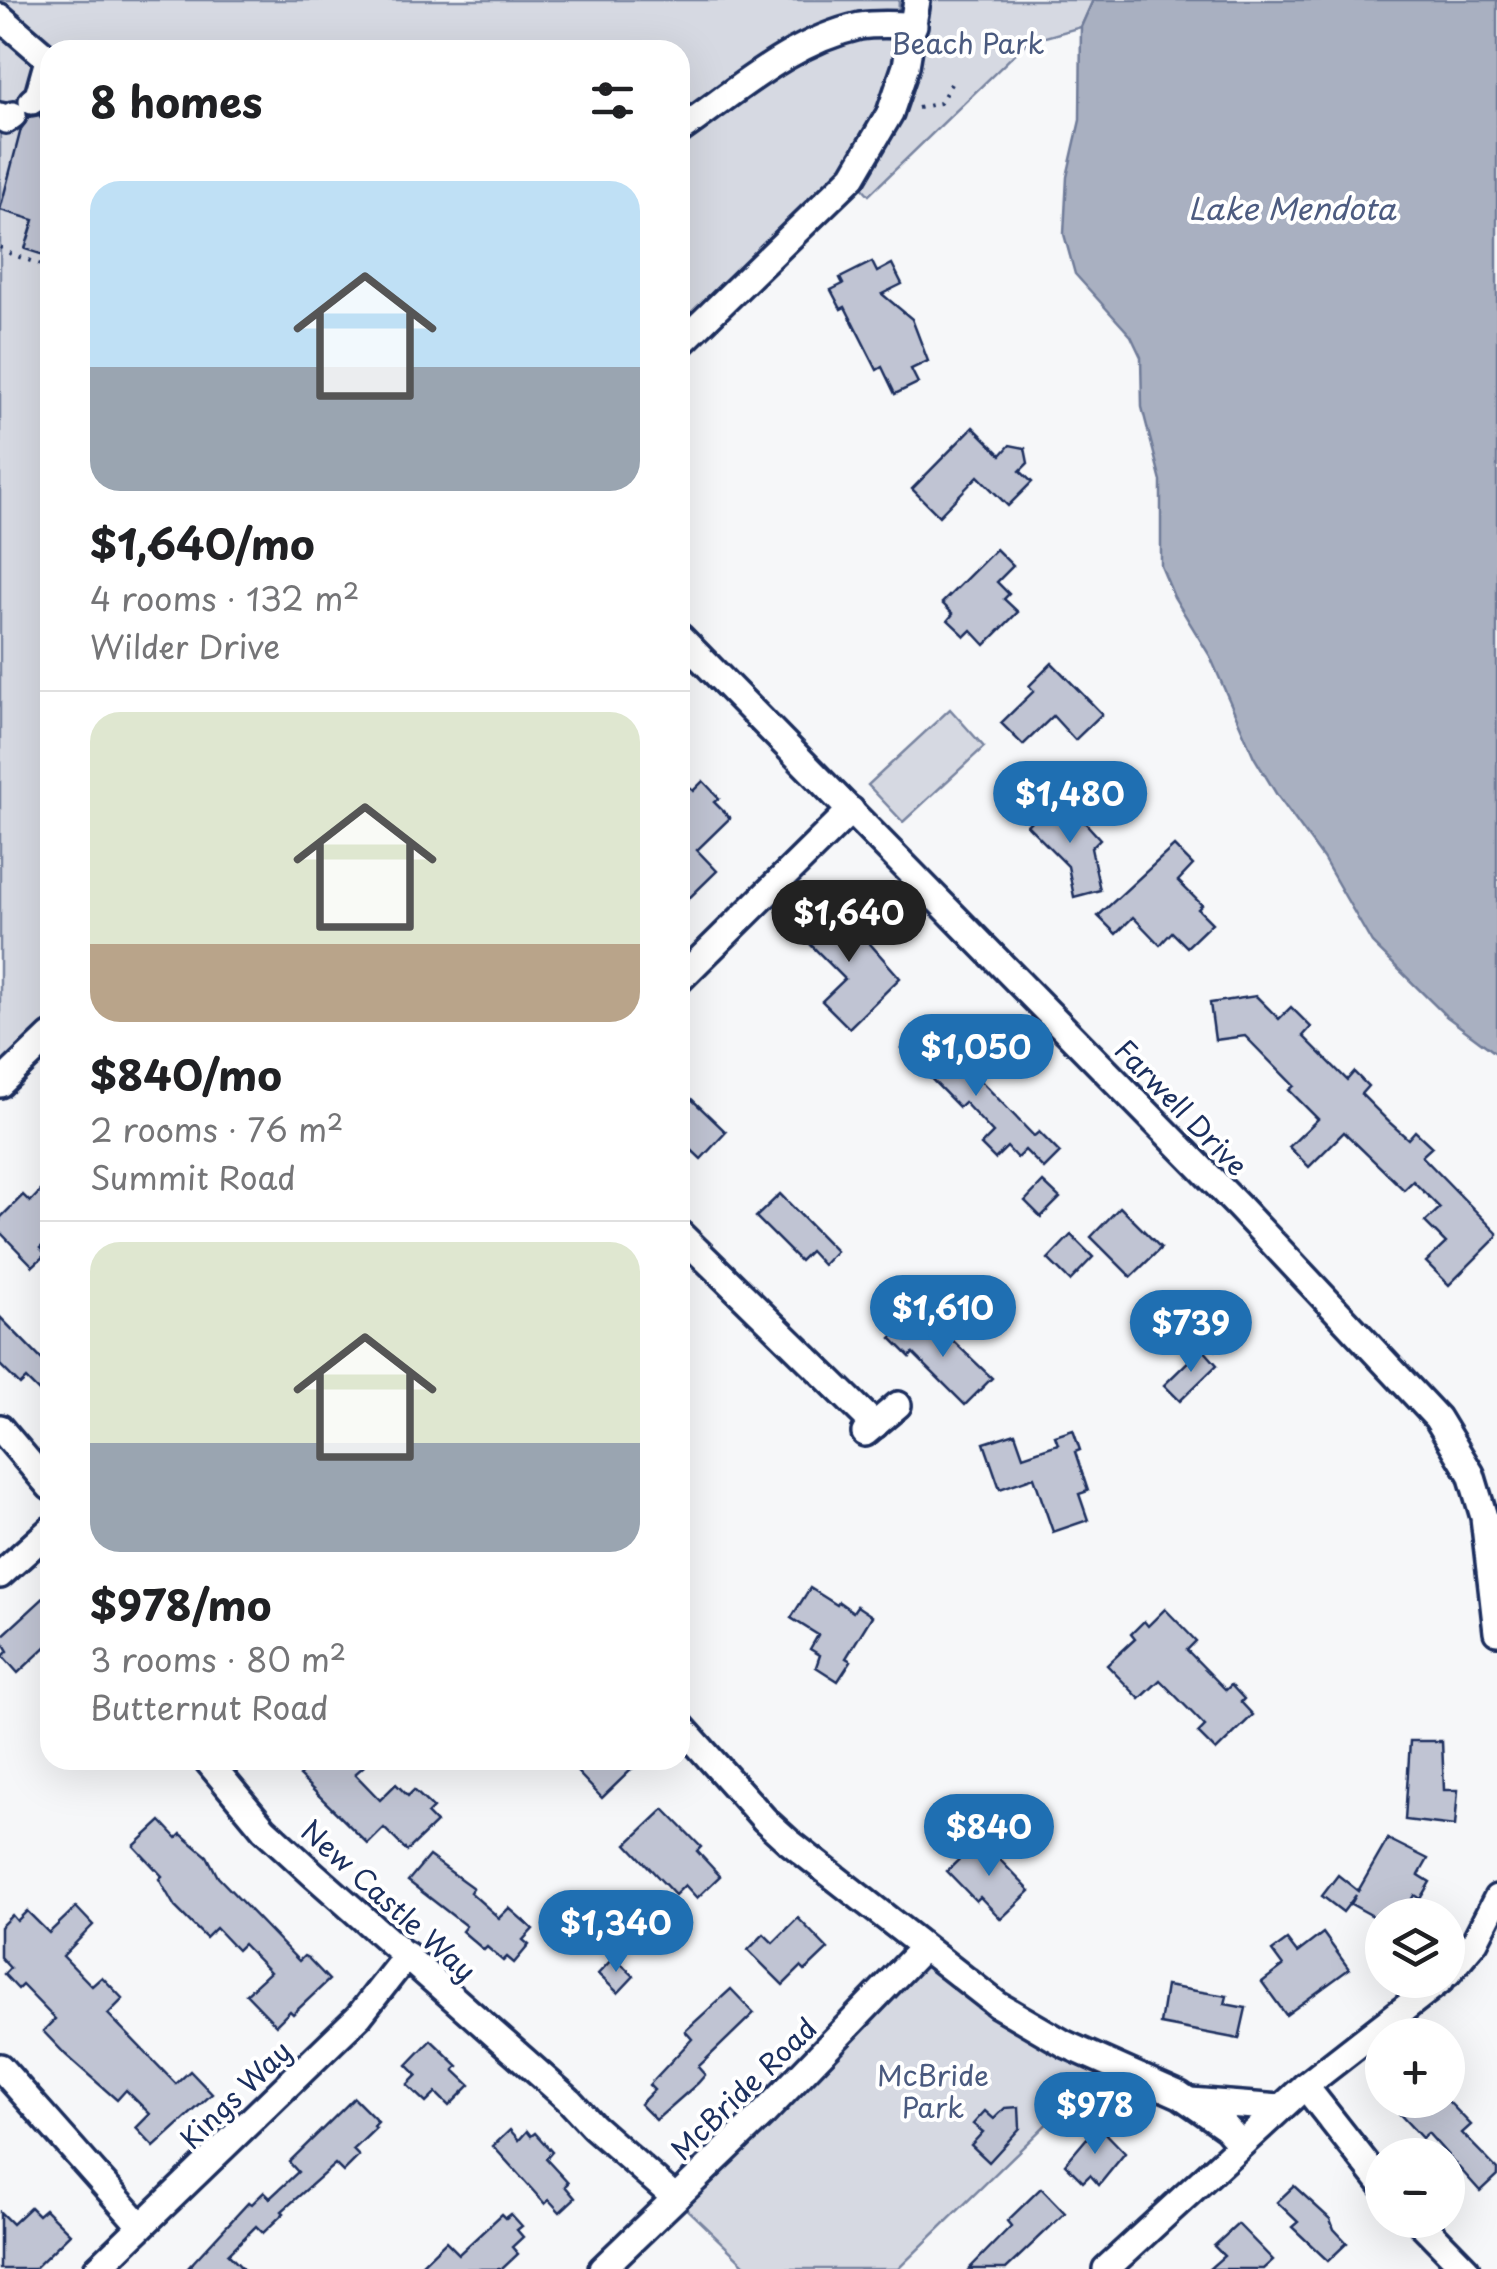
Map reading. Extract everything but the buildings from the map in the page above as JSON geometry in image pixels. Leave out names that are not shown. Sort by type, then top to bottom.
[{"type":"street","points":[[690,122],[752,76],[819,40],[916,12],[906,66],[890,112],[852,176],[690,334]]},
{"type":"street","points":[[0,18],[40,52]]},
{"type":"street","points":[[15,110],[38,96],[40,89]]},
{"type":"street","name":"Farwell Drive","points":[[690,647],[1318,1288],[1437,1418],[1471,1474],[1484,1518],[1497,1632]]},
{"type":"street","points":[[690,969],[850,810]]},
{"type":"street","points":[[0,1084],[40,1046]]},
{"type":"street","points":[[690,1244],[870,1429],[898,1405]]},
{"type":"street","points":[[0,1428],[40,1474]]},
{"type":"street","points":[[0,1575],[40,1539]]},
{"type":"street","points":[[690,1737],[765,1820],[998,2005],[1065,2044],[1188,2101],[1226,2127],[1241,2144]]},
{"type":"street","name":"New Castle Way","points":[[214,1770],[264,1829],[674,2197]]},
{"type":"street","points":[[1465,1953],[1497,1898]]},
{"type":"street","name":"McBride Road","points":[[602,2269],[764,2112],[923,1948]]},
{"type":"street","name":"Kings Way","points":[[97,2269],[359,2016],[406,1955]]},
{"type":"street","points":[[1106,2269],[1305,2086],[1418,1998]]},
{"type":"street","points":[[0,2067],[141,2226]]},
{"type":"street","points":[[1305,2086],[1365,2162]]},
{"type":"street","points":[[1188,2101],[1280,2108]]},
{"type":"street","points":[[1436,2238],[1466,2269]]},
{"type":"path","points":[[914,108],[940,103],[951,84]]},
{"type":"path","points":[[0,247],[40,264]]},
{"type":"green space","points":[[0,0],[899,0],[897,49],[890,79],[872,120],[840,172],[690,317],[690,40],[40,40],[40,1029],[0,1068]]},
{"type":"green space","name":"Beach Park","points":[[932,0],[1093,0],[1081,27],[1027,42],[869,195],[860,185],[886,141],[916,74]]},
{"type":"green space","points":[[950,709],[984,747],[903,822],[868,785]]},
{"type":"green space","name":"McBride Park","points":[[923,1948],[1108,2064],[898,2269],[749,2269],[674,2197]]},
{"type":"water","name":"Lake Mendota","points":[[1093,0],[1497,0],[1497,1054],[1446,1016],[1372,943],[1323,858],[1254,757],[1210,656],[1174,597],[1161,566],[1161,481],[1142,407],[1141,357],[1131,336],[1075,274],[1064,234],[1067,177],[1080,120],[1081,27]]}]
